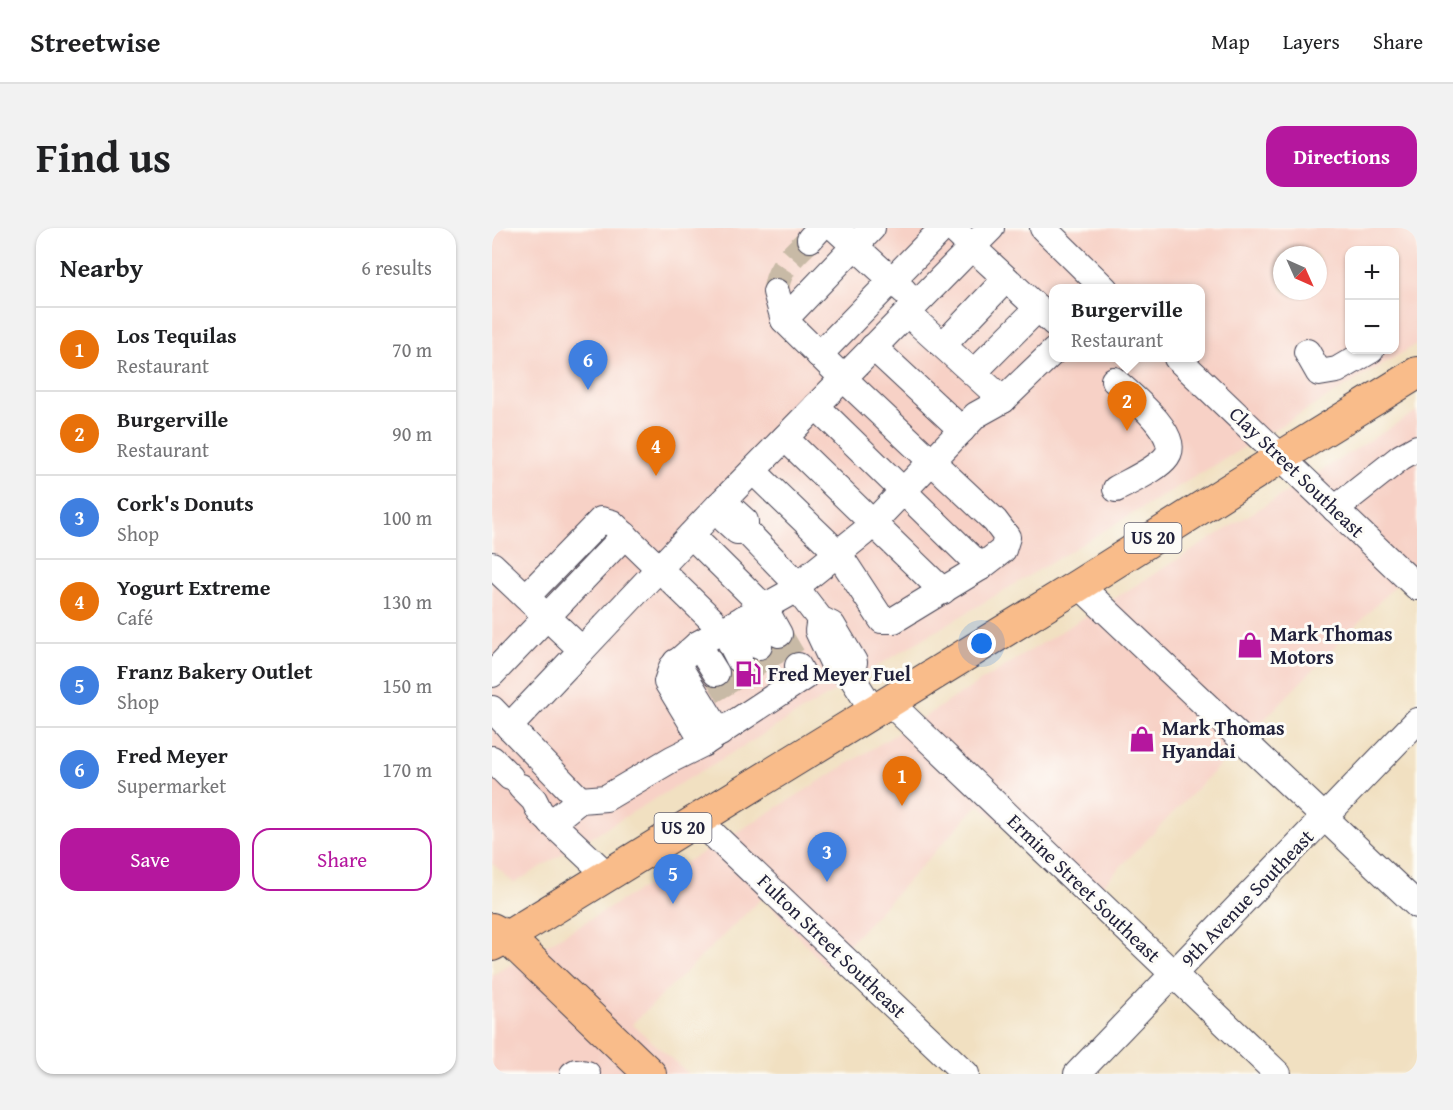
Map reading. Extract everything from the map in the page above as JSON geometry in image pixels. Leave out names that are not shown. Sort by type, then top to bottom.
[{"type":"main road","name":"US 20","points":[[497,937],[607,875],[1079,585],[1417,373]]},
{"type":"main road","points":[[492,906],[497,937],[650,1074]]},
{"type":"street","points":[[835,228],[892,280],[943,345],[1003,400]]},
{"type":"street","points":[[784,320],[872,228]]},
{"type":"street","points":[[819,355],[943,228]]},
{"type":"street","points":[[952,228],[1046,315],[974,372]]},
{"type":"street","points":[[580,800],[500,718],[582,650],[691,535],[730,516],[753,471],[991,228]]},
{"type":"street","points":[[1043,228],[1101,284]]},
{"type":"street","points":[[943,345],[1006,279]]},
{"type":"street","points":[[753,471],[838,554],[882,620],[894,620],[981,567],[1003,550],[1007,537],[995,521],[784,320],[776,292]]},
{"type":"street","points":[[873,347],[962,430]]},
{"type":"street","points":[[1307,352],[1319,374],[1337,370],[1364,354]]},
{"type":"street","points":[[712,738],[667,682],[676,662],[730,626],[800,587],[803,581],[873,523],[976,415],[1003,400],[1049,355]]},
{"type":"street","name":"Clay Street Southeast","points":[[1182,362],[1417,587]]},
{"type":"street","points":[[1114,380],[1156,420],[1167,434],[1171,446],[1169,454],[1162,462],[1116,489]]},
{"type":"street","points":[[816,406],[981,567]]},
{"type":"street","points":[[785,438],[943,591]]},
{"type":"street","points":[[1335,509],[1401,457],[1417,448]]},
{"type":"street","points":[[730,516],[800,587]]},
{"type":"street","points":[[526,597],[601,520],[612,523],[712,620],[730,626],[759,646],[730,626],[691,535]]},
{"type":"street","points":[[492,674],[625,535]]},
{"type":"street","points":[[492,564],[582,650]]},
{"type":"street","points":[[1079,585],[1417,905]]},
{"type":"street","name":"Ermine Street Southeast","points":[[800,587],[800,593],[820,619],[832,625],[854,662],[851,676],[881,707],[1173,974],[1278,1074]]},
{"type":"street","points":[[716,673],[730,626]]},
{"type":"street","points":[[546,817],[580,800],[606,798],[712,738],[739,711],[776,685]]},
{"type":"street","name":"9th Avenue Southeast","points":[[1077,1074],[1417,721]]},
{"type":"street","points":[[492,759],[508,783],[534,800],[546,817],[607,875]]},
{"type":"street","name":"Fulton Street Southeast","points":[[698,819],[966,1074]]},
{"type":"street","points":[[573,1074],[576,1072],[587,1074]]},
{"type":"shaded area","points":[[492,228],[1417,228],[1417,344],[514,883],[492,863]]},
{"type":"shaded area","points":[[1417,411],[1417,563],[1087,901],[979,804],[827,968],[763,897],[632,1024],[689,1074],[492,1074],[492,975],[762,817]]},
{"type":"tunnel","points":[[776,292],[783,269],[810,239]]},
{"type":"tunnel","points":[[779,634],[798,666]]},
{"type":"tunnel","points":[[759,646],[777,678]]},
{"type":"tunnel","points":[[739,659],[758,690]]},
{"type":"tunnel","points":[[716,673],[735,705]]},
{"type":"place","name":"Fred Meyer","points":[[588,390]]},
{"type":"place","name":"Burgerville","points":[[1127,431]]},
{"type":"place","name":"Yogurt Extreme","points":[[656,476]]},
{"type":"place","name":"Mark Thomas Motors","points":[[1250,645]]},
{"type":"place","name":"Fred Meyer Fuel","points":[[748,674]]},
{"type":"place","name":"Mark Thomas Hyandai","points":[[1142,739]]},
{"type":"place","name":"Los Tequilas","points":[[902,806]]},
{"type":"place","name":"Cork's Donuts","points":[[827,882]]},
{"type":"place","name":"Franz Bakery Outlet","points":[[673,904]]}]
